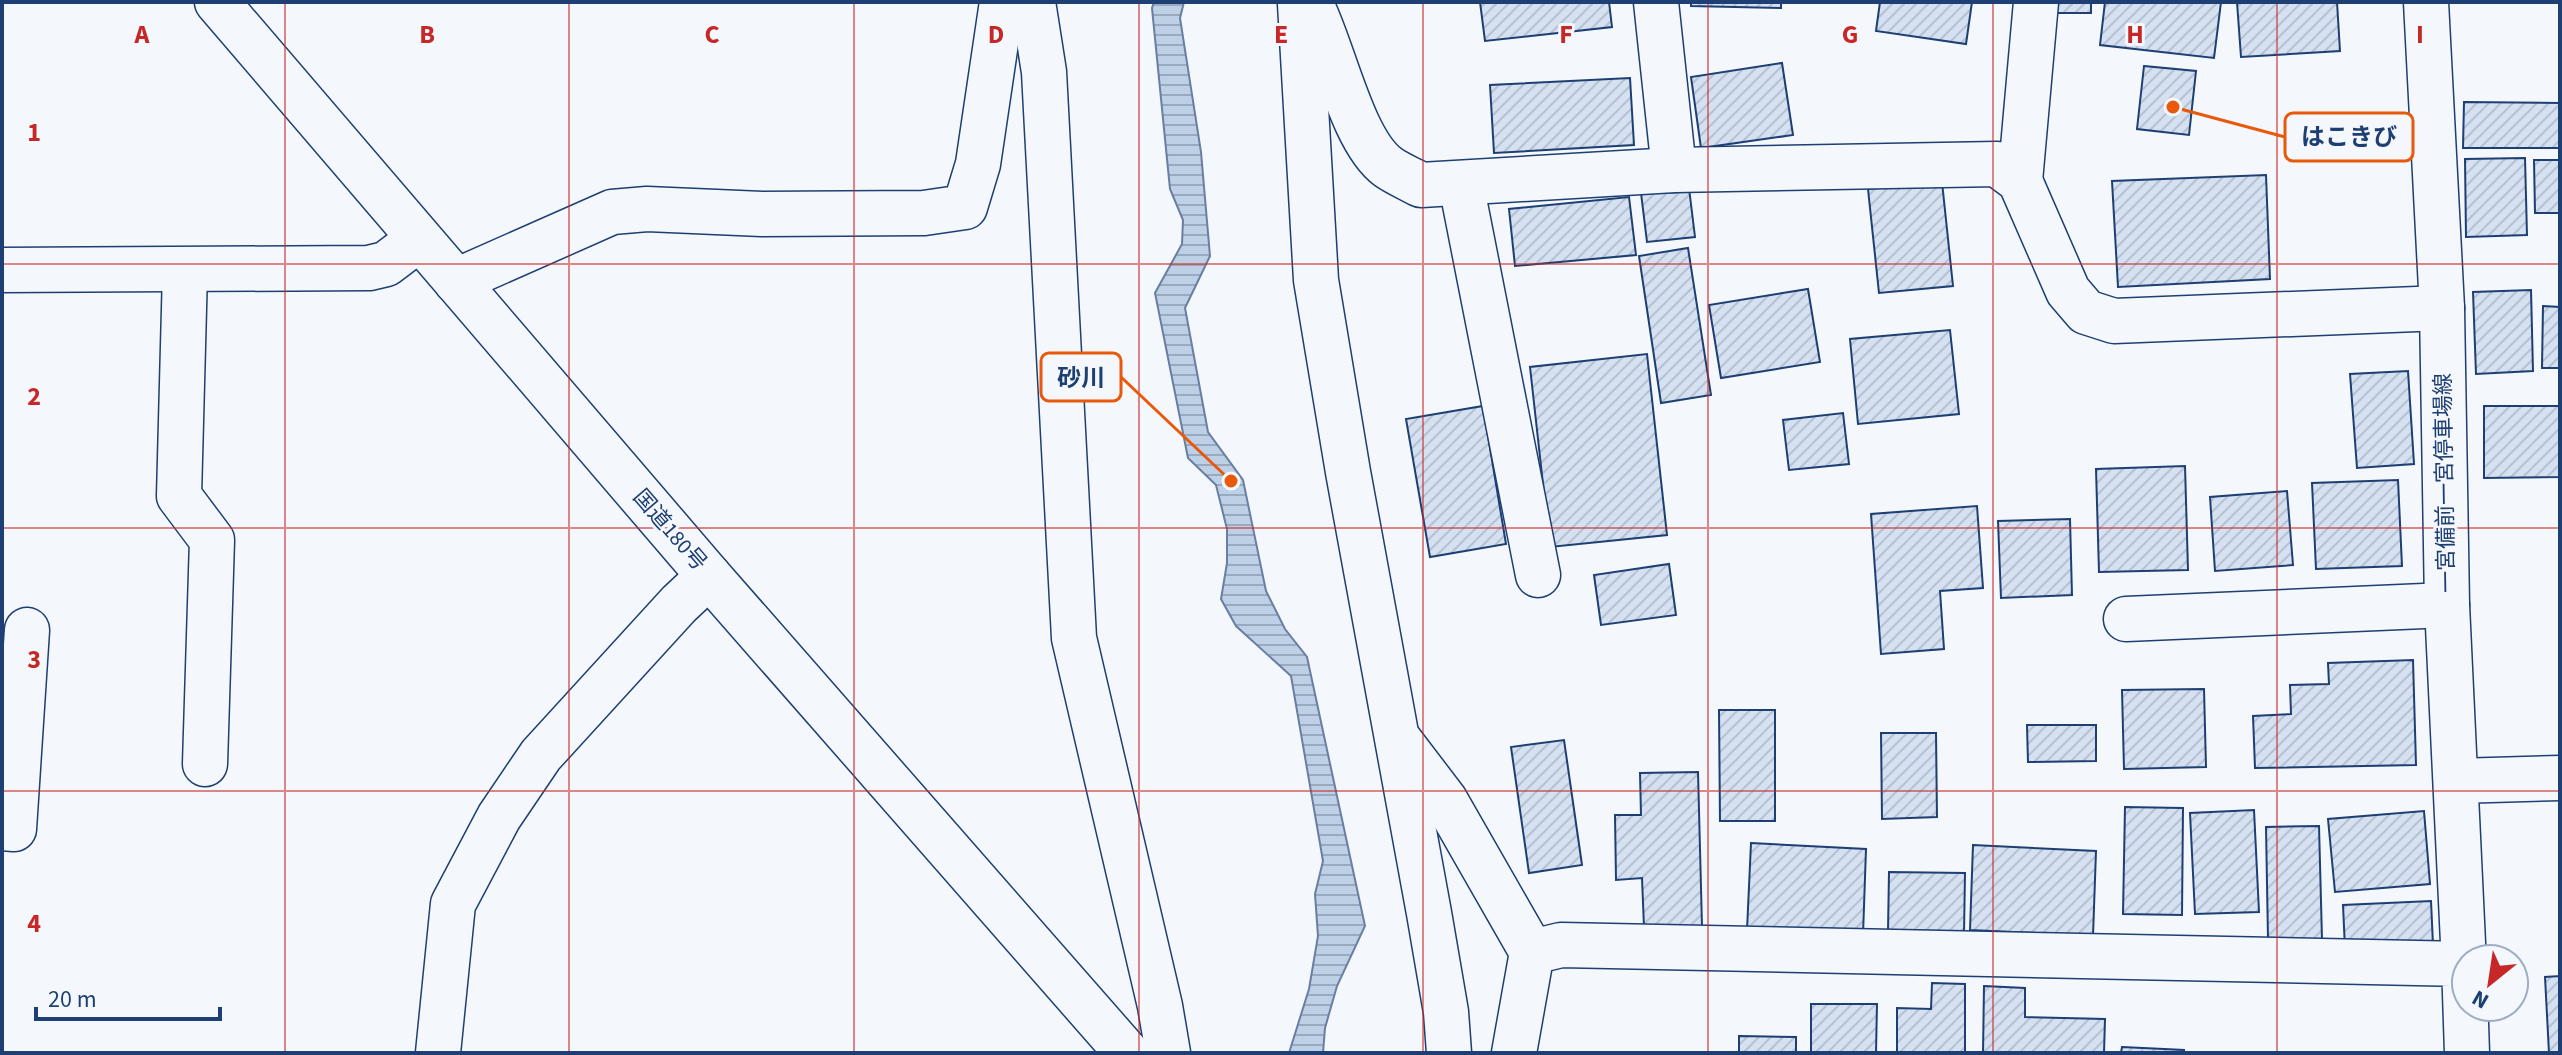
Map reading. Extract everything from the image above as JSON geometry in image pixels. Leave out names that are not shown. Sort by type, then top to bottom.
[{"type":"main road","name":"国道180号","points":[[217,2],[709,576],[1127,1053]]},
{"type":"main road","points":[[456,281],[612,212],[647,209],[762,214],[924,213],[965,207],[978,164],[1002,2]]},
{"type":"main road","points":[[1033,2],[1044,72],[1074,638],[1160,1006],[1168,1053]]},
{"type":"main road","points":[[1300,2],[1316,280],[1429,913],[1446,1012],[1449,1053]]},
{"type":"main road","points":[[1310,2],[1322,25],[1364,138],[1386,166],[1421,185],[1674,170],[1997,164],[2020,181]]},
{"type":"main road","points":[[1656,2],[1674,170]]},
{"type":"main road","points":[[2036,2],[2020,181],[2068,291],[2086,312],[2114,321],[2442,308]]},
{"type":"main road","name":"一宮備前一宮停車場線","points":[[2426,2],[2442,308],[2447,605],[2463,943]]},
{"type":"main road","points":[[1461,184],[1538,575]]},
{"type":"main road","points":[[2,270],[369,268],[386,264],[419,239]]},
{"type":"main road","points":[[185,271],[179,496],[212,540],[205,764]]},
{"type":"main road","points":[[438,1053],[453,904],[499,817],[541,755],[679,604],[709,576]]},
{"type":"main road","points":[[2126,619],[2447,605]]},
{"type":"main road","points":[[2,828],[14,829],[27,630]]},
{"type":"main road","points":[[1396,736],[1445,800],[1532,952],[1514,1053]]},
{"type":"main road","points":[[2456,781],[2560,778]]},
{"type":"main road","points":[[1532,952],[1561,945],[2450,964]]},
{"type":"main road","name":"一宮備前一宮停車場線","points":[[2466,1023],[2467,1053]]},
{"type":"water","points":[[1154,2],[1184,2],[1180,18],[1201,152],[1210,256],[1185,308],[1208,432],[1243,480],[1266,591],[1285,629],[1307,657],[1365,926],[1337,986],[1325,1028],[1323,1053],[1289,1053],[1309,989],[1318,936],[1315,894],[1323,861],[1291,676],[1236,626],[1221,599],[1227,563],[1227,529],[1216,485],[1188,458],[1155,293],[1182,244],[1183,220],[1170,189],[1152,8]]},
{"type":"building","points":[[1480,2],[1609,2],[1612,27],[1485,41]]},
{"type":"building","points":[[1691,2],[1781,2],[1781,8],[1691,6]]},
{"type":"building","points":[[1880,2],[1972,2],[1966,44],[1876,31]]},
{"type":"building","points":[[2050,2],[2091,2],[2091,13],[2050,13]]},
{"type":"building","points":[[2105,2],[2221,2],[2214,58],[2100,45]]},
{"type":"building","points":[[2237,2],[2337,2],[2340,51],[2241,57]]},
{"type":"building","points":[[1782,63],[1793,135],[1701,148],[1691,77]]},
{"type":"building","points":[[2144,66],[2196,71],[2189,135],[2137,129]]},
{"type":"building","points":[[1630,78],[1634,145],[1494,153],[1490,85]]},
{"type":"building","points":[[2464,102],[2560,103],[2560,148],[2463,148]]},
{"type":"building","points":[[2525,158],[2527,235],[2466,237],[2465,159]]},
{"type":"building","points":[[2534,160],[2560,160],[2560,213],[2535,213]]},
{"type":"building","points":[[2266,175],[2270,279],[2118,287],[2112,181]]},
{"type":"building","points":[[1942,182],[1953,286],[1879,293],[1868,189]]},
{"type":"building","points":[[1689,188],[1695,237],[1647,242],[1641,193]]},
{"type":"building","points":[[1629,197],[1636,255],[1515,266],[1509,209]]},
{"type":"building","points":[[1688,248],[1711,395],[1661,403],[1639,256]]},
{"type":"building","points":[[1808,289],[1820,362],[1721,378],[1709,305]]},
{"type":"building","points":[[2531,290],[2533,371],[2476,374],[2473,292]]},
{"type":"building","points":[[2543,306],[2560,307],[2560,368],[2542,368]]},
{"type":"building","points":[[1950,330],[1959,414],[1858,424],[1850,339]]},
{"type":"building","points":[[1647,354],[1667,535],[1550,547],[1530,367]]},
{"type":"building","points":[[2408,371],[2414,464],[2357,468],[2350,374]]},
{"type":"building","points":[[1483,406],[1506,544],[1430,557],[1406,419]]},
{"type":"building","points":[[2484,406],[2560,406],[2560,477],[2484,478]]},
{"type":"building","points":[[1843,413],[1849,464],[1789,470],[1783,420]]},
{"type":"building","points":[[2185,466],[2188,570],[2099,572],[2096,469]]},
{"type":"building","points":[[2398,480],[2402,566],[2316,569],[2312,483]]},
{"type":"building","points":[[2287,491],[2293,565],[2215,571],[2210,497]]},
{"type":"building","points":[[1977,506],[1983,588],[1940,591],[1944,649],[1881,654],[1871,514]]},
{"type":"building","points":[[2070,519],[2072,595],[2001,598],[1998,521]]},
{"type":"building","points":[[1669,564],[1676,615],[1601,625],[1594,575]]},
{"type":"building","points":[[2413,660],[2416,765],[2255,768],[2253,716],[2291,714],[2290,685],[2329,684],[2328,663]]},
{"type":"building","points":[[2204,689],[2206,767],[2124,769],[2122,690]]},
{"type":"building","points":[[1719,710],[1775,710],[1775,821],[1720,821]]},
{"type":"building","points":[[2027,725],[2096,725],[2096,761],[2028,762]]},
{"type":"building","points":[[1881,733],[1936,733],[1937,817],[1882,819]]},
{"type":"building","points":[[1564,740],[1582,865],[1529,873],[1511,747]]},
{"type":"building","points":[[1698,772],[1702,926],[1644,927],[1642,878],[1616,880],[1615,815],[1641,815],[1640,773]]},
{"type":"building","points":[[2125,807],[2183,808],[2182,915],[2123,914]]},
{"type":"building","points":[[2254,810],[2259,912],[2195,914],[2190,813]]},
{"type":"building","points":[[2424,811],[2430,884],[2335,892],[2328,819]]},
{"type":"building","points":[[2319,826],[2322,939],[2268,939],[2266,827]]},
{"type":"building","points":[[1751,843],[1866,849],[1863,935],[1747,930]]},
{"type":"building","points":[[1973,845],[2096,851],[2093,936],[1970,930]]},
{"type":"building","points":[[1889,872],[1965,873],[1964,934],[1888,932]]},
{"type":"building","points":[[2431,901],[2433,945],[2345,949],[2343,905]]},
{"type":"building","points":[[2560,976],[2560,1053],[2549,1053],[2545,977]]},
{"type":"building","points":[[1932,983],[1965,984],[1965,1053],[1897,1053],[1897,1008],[1931,1009]]},
{"type":"building","points":[[1984,986],[2025,988],[2025,1017],[2105,1019],[2104,1053],[1983,1053]]},
{"type":"building","points":[[1811,1004],[1877,1004],[1876,1053],[1811,1053]]},
{"type":"building","points":[[1739,1036],[1796,1037],[1796,1053],[1739,1053]]},
{"type":"building","points":[[2122,1047],[2184,1050],[2184,1053],[2121,1053]]},
{"type":"place","name":"はこきび","points":[[2173,107]]},
{"type":"place","name":"砂川","points":[[1231,481]]}]
